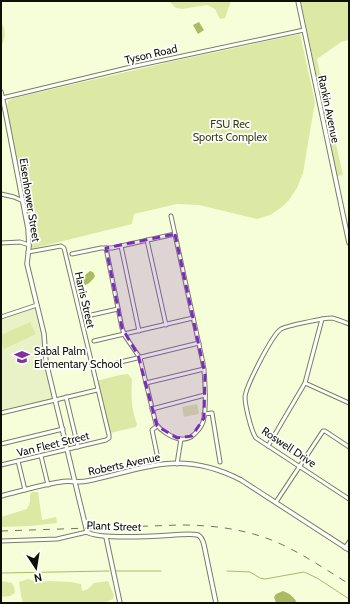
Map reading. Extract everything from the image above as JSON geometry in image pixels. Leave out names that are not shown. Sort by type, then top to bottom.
[{"type":"street","name":"Rankin Avenue","points":[[298,1],[349,243]]},
{"type":"street","name":"Tyson Road","points":[[2,98],[131,67],[304,30]]},
{"type":"street","name":"Eisenhower Street","points":[[1,92],[27,222],[29,244],[27,264],[44,334],[46,362],[88,532]]},
{"type":"street","points":[[1,194],[23,202]]},
{"type":"street","points":[[106,248],[118,309],[125,334],[140,358],[154,420],[157,426],[166,433],[181,439],[186,439],[198,431],[202,423],[205,395],[204,369],[171,216]]},
{"type":"street","points":[[72,254],[101,248],[112,248],[174,234]]},
{"type":"street","points":[[147,240],[166,324]]},
{"type":"street","points":[[1,243],[20,242],[29,244]]},
{"type":"street","name":"Harris Street","points":[[28,252],[60,246],[64,248],[109,438]]},
{"type":"street","points":[[121,246],[139,331]]},
{"type":"street","points":[[1,317],[36,305]]},
{"type":"street","points":[[87,316],[118,309]]},
{"type":"street","points":[[94,341],[193,318]]},
{"type":"street","name":"Roswell Drive","points":[[349,324],[333,318],[322,319],[286,327],[277,332],[258,366],[247,390],[245,401],[252,432],[256,438],[349,499]]},
{"type":"street","points":[[268,446],[305,383],[322,319]]},
{"type":"street","points":[[100,367],[199,343]]},
{"type":"street","points":[[146,383],[204,369]]},
{"type":"street","points":[[305,383],[349,403]]},
{"type":"street","points":[[1,413],[97,390]]},
{"type":"street","points":[[152,409],[205,395]]},
{"type":"street","points":[[66,397],[78,447]]},
{"type":"street","points":[[204,414],[212,413],[220,462]]},
{"type":"street","points":[[157,426],[152,430],[158,459]]},
{"type":"street","points":[[1,444],[62,429]]},
{"type":"street","points":[[276,502],[323,431],[349,447]]},
{"type":"street","name":"Van Fleet Street","points":[[1,466],[109,438]]},
{"type":"street","points":[[177,464],[181,439]]},
{"type":"street","points":[[41,456],[48,485]]},
{"type":"street","points":[[18,461],[25,490]]},
{"type":"street","name":"Roberts Avenue","points":[[1,496],[67,481],[86,482],[155,466],[194,464],[222,472],[241,480],[347,549]]},
{"type":"street","points":[[67,481],[72,478],[73,474]]},
{"type":"street","name":"Plant Street","points":[[1,541],[57,539],[88,532],[92,535],[106,537],[197,535],[202,538],[204,545],[216,603]]},
{"type":"street","points":[[106,537],[120,603]]},
{"type":"street","points":[[347,549],[349,542]]},
{"type":"highlighted area","points":[[175,234],[205,374],[204,418],[192,436],[177,438],[157,426],[138,355],[122,328],[106,248]]},
{"type":"shaded area","points":[[199,22],[204,30],[198,34],[193,25]]},
{"type":"shaded area","points":[[90,271],[93,272],[95,276],[94,278],[87,284],[80,285],[82,279]]},
{"type":"shaded area","name":"Sabal Palm Elementary School","points":[[35,307],[42,335],[44,359],[53,397],[52,399],[1,411],[1,318]]},
{"type":"shaded area","points":[[283,591],[292,596],[297,603],[276,603],[274,597],[276,594]]},
{"type":"green space","points":[[169,1],[231,1],[225,18],[220,19],[215,9],[207,5],[182,9],[176,8]]},
{"type":"green space","points":[[301,1],[349,1],[349,40],[341,42],[317,59],[343,175],[337,176]]},
{"type":"green space","points":[[1,22],[5,35],[1,48]]},
{"type":"green space","name":"FSU Rec Sports Complex","points":[[300,34],[315,102],[303,173],[297,188],[282,207],[270,215],[257,219],[199,205],[177,204],[134,214],[132,224],[31,249],[30,231],[7,106],[8,101],[14,98],[174,61]]},
{"type":"green space","points":[[30,322],[36,334],[4,349],[1,341],[1,335]]},
{"type":"green space","points":[[128,374],[132,379],[132,402],[137,424],[136,427],[110,433],[96,381]]},
{"type":"green space","points":[[197,404],[199,414],[184,417],[182,407]]},
{"type":"green space","points":[[32,492],[38,492],[42,520],[56,517],[57,523],[1,527],[1,517],[27,509],[30,502],[30,494]]},
{"type":"green space","points":[[28,579],[37,582],[71,582],[81,584],[82,591],[88,589],[94,583],[108,581],[114,596],[113,599],[104,603],[23,603],[19,582]]},
{"type":"green space","points":[[1,581],[12,583],[15,593],[10,596],[1,597]]},
{"type":"waterway","points":[[1,573],[109,571]]},
{"type":"waterway","points":[[116,571],[161,571]]},
{"type":"waterway","points":[[227,571],[250,572],[260,578],[265,579],[304,572],[317,578],[349,599]]},
{"type":"railway","points":[[1,531],[180,525],[228,528],[251,533],[284,545],[349,584]]},
{"type":"place","name":"Sabal Palm Elementary School","points":[[22,357]]}]
